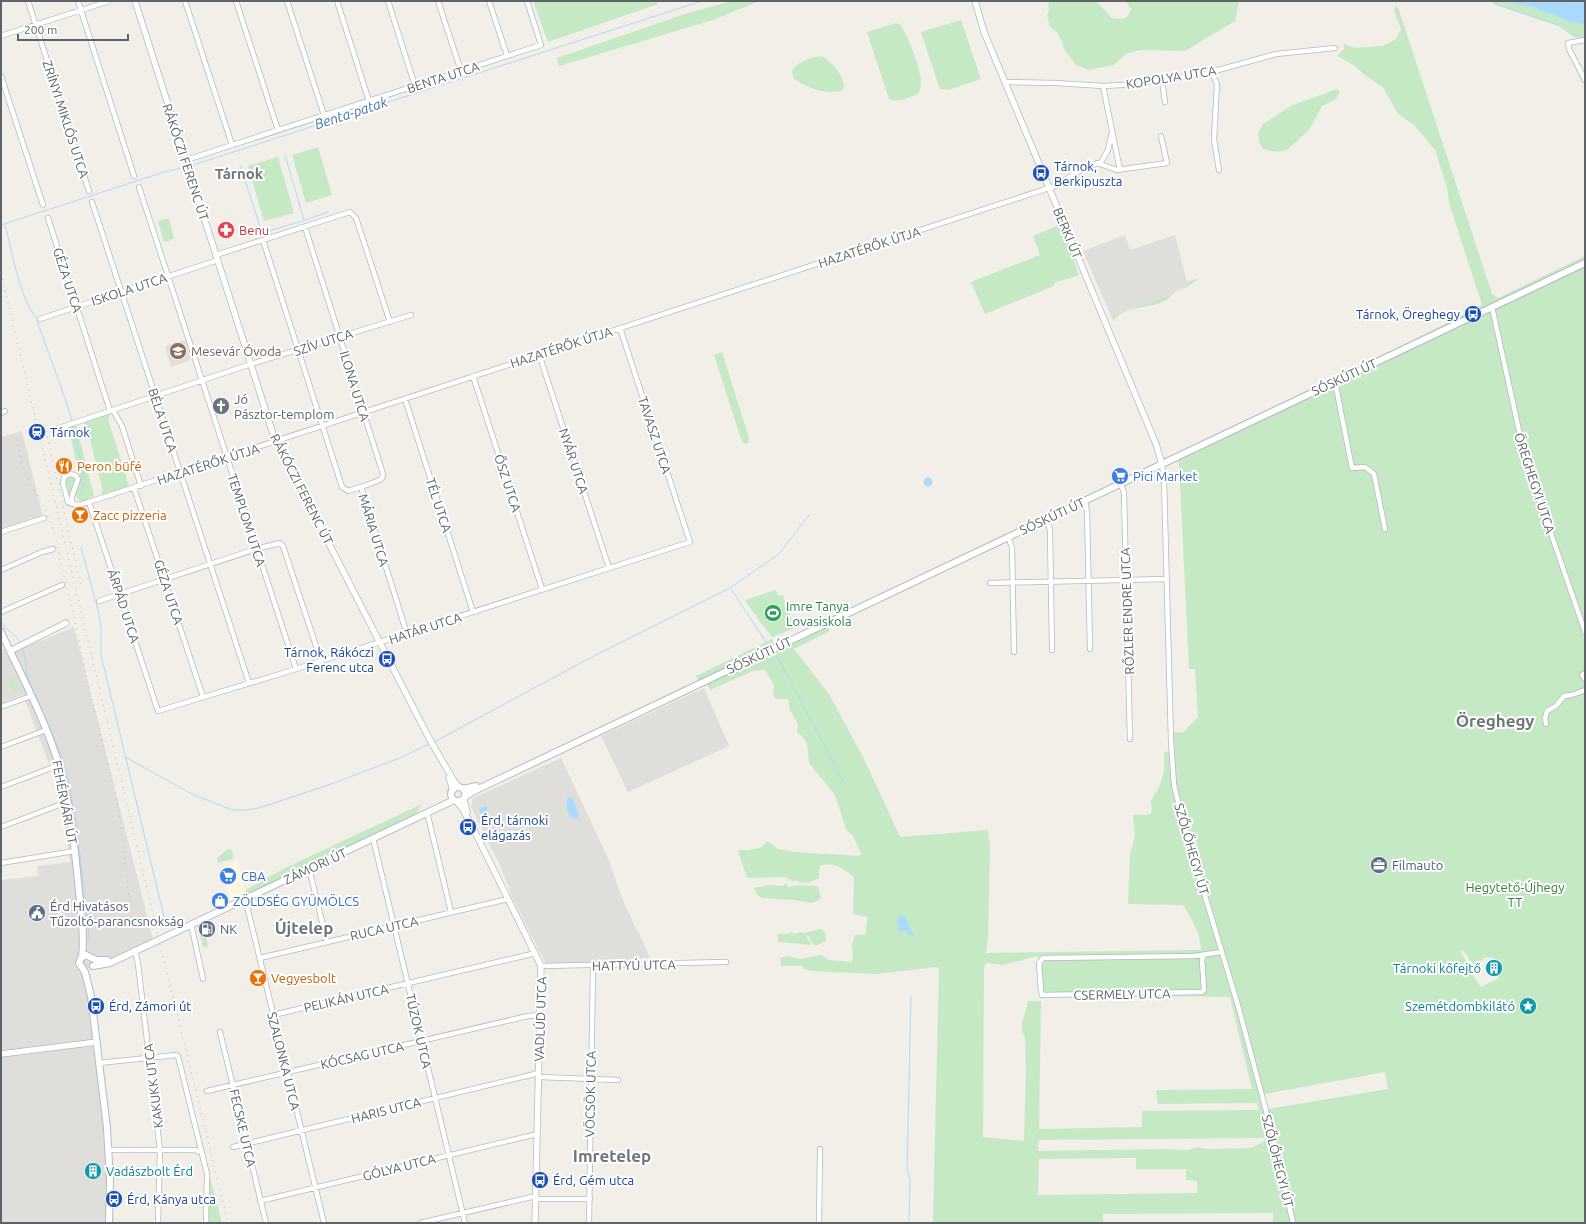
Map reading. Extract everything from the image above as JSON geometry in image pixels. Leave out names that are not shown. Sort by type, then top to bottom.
[{"type":"main road","name":"SÓSKÚTI ÚT","points":[[464,798],[472,792],[518,770],[1585,263]]},
{"type":"main road","name":"FEHÉRVÁRI ÚT","points":[[1,632],[46,730],[59,766],[67,802],[84,936],[91,957],[92,967]]},
{"type":"main road","name":"SÓSKÚTI ÚT","points":[[461,788],[471,788],[518,770]]},
{"type":"main road","points":[[461,788],[465,792],[464,798],[455,801],[452,797],[452,792],[461,788]]},
{"type":"main road","name":"ZÁMORI ÚT","points":[[427,812],[446,799],[452,792]]},
{"type":"main road","name":"ZÁMORI ÚT","points":[[83,969],[115,960],[427,812],[455,801]]},
{"type":"main road","name":"FEHÉRVÁRI ÚT","points":[[83,969],[80,963],[84,936]]},
{"type":"main road","points":[[82,957],[91,957],[100,960],[115,960]]},
{"type":"main road","points":[[91,996],[92,967]]},
{"type":"main road","points":[[83,969],[91,996],[109,1150],[109,1223]]},
{"type":"street","name":"ZRÍNYI MIKLÓS UTCA","points":[[28,1],[89,191]]},
{"type":"street","points":[[78,1],[134,176]]},
{"type":"street","points":[[1,36],[109,1]]},
{"type":"street","name":"RÁKÓCZI FERENC ÚT","points":[[135,1],[276,441],[441,759]]},
{"type":"street","points":[[186,1],[232,145]]},
{"type":"street","points":[[236,1],[278,130]]},
{"type":"street","points":[[287,1],[324,115]]},
{"type":"street","points":[[337,1],[369,101]]},
{"type":"street","points":[[388,1],[415,86]]},
{"type":"street","points":[[438,1],[461,71]]},
{"type":"street","points":[[489,1],[507,56]]},
{"type":"street","name":"BENTA UTCA","points":[[186,160],[541,45],[527,1]]},
{"type":"street","name":"BERKI ÚT","points":[[975,1],[984,32],[1156,444],[1162,464]]},
{"type":"street","points":[[1585,40],[1568,43],[1569,49],[1585,80]]},
{"type":"street","name":"KOPOLYA UTCA","points":[[1005,82],[1103,86],[1162,80],[1212,73],[1276,54],[1336,48]]},
{"type":"street","points":[[1212,73],[1217,87],[1214,139],[1219,170]]},
{"type":"street","points":[[1,76],[43,205]]},
{"type":"street","points":[[1162,80],[1165,102]]},
{"type":"street","points":[[1103,86],[1112,132],[1116,144],[1120,170]]},
{"type":"street","points":[[1097,163],[1106,155],[1112,132]]},
{"type":"street","points":[[1097,163],[1114,170],[1120,170],[1167,162],[1161,136]]},
{"type":"street","name":"HAZATÉRŐK ÚTJA","points":[[72,504],[78,505],[141,486],[539,354],[1049,188],[1097,163]]},
{"type":"street","name":"TEMPLOM UTCA","points":[[139,187],[226,458],[296,669]]},
{"type":"street","name":"BÉLA UTCA","points":[[92,202],[249,683]]},
{"type":"street","name":"ISKOLA UTCA","points":[[40,319],[167,276],[263,240],[350,212],[356,218],[390,322]]},
{"type":"street","name":"GÉZA UTCA","points":[[48,218],[111,410],[122,426],[141,486]]},
{"type":"street","name":"ILONA UTCA","points":[[305,227],[383,477],[380,480],[361,487]]},
{"type":"street","name":"MÁRIA UTCA","points":[[263,240],[342,487],[348,491],[361,487],[407,634]]},
{"type":"street","name":"ÖREGHEGYI UTCA","points":[[1492,307],[1523,452],[1585,632]]},
{"type":"street","name":"SZÍV UTCA","points":[[52,430],[251,364],[411,315]]},
{"type":"street","name":"TAVASZ UTCA","points":[[620,328],[690,542]]},
{"type":"street","name":"NYÁR UTCA","points":[[539,354],[609,568]]},
{"type":"street","name":"ŐSZ UTCA","points":[[473,376],[542,589]]},
{"type":"street","points":[[1335,382],[1352,468],[1365,466],[1374,474],[1385,529]]},
{"type":"street","name":"TÉL UTCA","points":[[405,399],[473,612]]},
{"type":"street","name":"SZŐLŐHEGYI ÚT","points":[[1162,464],[1164,479],[1171,741],[1174,781],[1184,826],[1239,1009],[1274,1141],[1293,1223]]},
{"type":"street","points":[[69,474],[75,475],[78,479],[72,496],[72,504],[68,502],[63,481],[64,477],[69,474]]},
{"type":"street","name":"RŐZLER ENDRE UTCA","points":[[1121,484],[1124,493],[1130,739]]},
{"type":"street","name":"GÉZA UTCA","points":[[134,488],[203,696]]},
{"type":"street","points":[[1085,501],[1087,511],[1090,649]]},
{"type":"street","name":"ÁRPÁD UTCA","points":[[89,502],[158,710]]},
{"type":"street","points":[[1,532],[44,518]]},
{"type":"street","points":[[1046,519],[1050,532],[1052,650]]},
{"type":"street","points":[[1008,537],[1012,547],[1014,652]]},
{"type":"street","name":"HATÁR UTCA","points":[[158,710],[407,634],[690,542]]},
{"type":"street","points":[[99,601],[256,549],[280,543],[283,546],[320,661]]},
{"type":"street","points":[[1,570],[42,552],[53,550]]},
{"type":"street","points":[[990,583],[1166,580]]},
{"type":"street","points":[[1,612],[62,585]]},
{"type":"street","points":[[10,651],[66,623]]},
{"type":"street","points":[[1546,724],[1546,714],[1549,710],[1556,706],[1561,698],[1585,690]]},
{"type":"street","points":[[1,707],[30,696]]},
{"type":"street","points":[[1,747],[46,730]]},
{"type":"street","points":[[441,759],[454,781],[461,788]]},
{"type":"street","points":[[441,759],[452,792]]},
{"type":"street","points":[[1,787],[59,766]]},
{"type":"street","name":"VADLÚD UTCA","points":[[464,798],[474,830]]},
{"type":"street","name":"VADLÚD UTCA","points":[[455,801],[462,808],[474,830],[536,953],[541,966],[535,1223]]},
{"type":"street","points":[[1,827],[67,802]]},
{"type":"street","points":[[427,812],[451,912]]},
{"type":"street","name":"TÚZOK UTCA","points":[[373,838],[465,1223]]},
{"type":"street","points":[[1,863],[74,851]]},
{"type":"street","points":[[309,868],[327,942]]},
{"type":"street","name":"SZALONKA UTCA","points":[[245,898],[324,1223]]},
{"type":"street","name":"RUCA UTCA","points":[[260,958],[508,899]]},
{"type":"street","points":[[191,924],[203,979]]},
{"type":"street","name":"KAKUKK UTCA","points":[[135,950],[150,1058],[160,1150],[158,1223]]},
{"type":"street","points":[[1204,955],[1221,952]]},
{"type":"street","name":"PELIKÁN UTCA","points":[[273,1015],[536,953]]},
{"type":"street","name":"CSERMELY UTCA","points":[[1204,955],[1202,962],[1204,990],[1202,992],[1042,995],[1041,992],[1039,966],[1040,961],[1043,958],[1204,955]]},
{"type":"street","name":"HATTYÚ UTCA","points":[[541,966],[726,962]]},
{"type":"street","name":"VÖCSÖK UTCA","points":[[589,1223],[590,1078],[593,966]]},
{"type":"street","name":"KÓCSAG UTCA","points":[[207,1091],[528,1016],[540,1015]]},
{"type":"street","name":"FECSKE UTCA","points":[[220,1032],[266,1223]]},
{"type":"street","points":[[1,1054],[97,1042]]},
{"type":"street","points":[[99,1063],[176,1055],[180,1058],[207,1180],[206,1223]]},
{"type":"street","name":"HARIS UTCA","points":[[233,1147],[435,1098],[539,1075],[618,1080]]},
{"type":"street","name":"GÓLYA UTCA","points":[[260,1201],[537,1134]]},
{"type":"street","points":[[819,1223],[820,1149]]},
{"type":"street","points":[[109,1150],[194,1150],[201,1152]]},
{"type":"street","points":[[420,1223],[536,1197],[590,1199]]},
{"type":"shaded area","points":[[1125,235],[1130,250],[1175,235],[1188,286],[1176,290],[1172,295],[1111,316],[1083,251]]},
{"type":"shaded area","name":"Mesevár Óvoda","points":[[185,340],[191,360],[171,367],[165,346]]},
{"type":"shaded area","points":[[22,431],[43,517],[1,530],[1,437]]},
{"type":"shaded area","points":[[74,627],[153,939],[84,970],[95,1043],[107,1150],[106,1223],[1,1223],[1,880],[38,876],[37,866],[70,862],[65,822],[56,782],[23,695],[1,703],[1,650],[5,649],[7,655]]},
{"type":"shaded area","points":[[704,688],[729,746],[628,792],[601,736]]},
{"type":"shaded area","points":[[561,758],[608,858],[622,898],[650,958],[642,958],[640,961],[546,964],[513,899],[500,865],[471,807],[473,798]]},
{"type":"shaded area","points":[[237,860],[246,893],[230,901],[221,868],[228,866],[228,864]]},
{"type":"green space","points":[[533,1],[657,1],[658,4],[548,42]]},
{"type":"green space","points":[[732,1],[759,1],[713,20],[559,66],[557,58],[688,13]]},
{"type":"green space","points":[[1048,1],[1096,1],[1112,18],[1123,19],[1128,16],[1131,9],[1127,3],[1123,1],[1239,1],[1235,21],[1185,51],[1140,50],[1126,54],[1114,65],[1088,70],[1076,65],[1064,49],[1057,32],[1050,27],[1047,16],[1049,10]]},
{"type":"green space","points":[[1491,1],[1585,1],[1585,38],[1574,36],[1563,27],[1495,4]]},
{"type":"green space","name":"Hegytető-Újhegy TT","points":[[1396,6],[1399,10],[1492,294],[1498,298],[1585,256],[1585,1223],[1273,1223],[1273,1213],[1103,1214],[1103,1223],[933,1223],[939,968],[936,967],[876,974],[812,971],[804,969],[803,966],[781,966],[780,958],[786,956],[800,959],[821,955],[829,960],[851,962],[853,959],[852,945],[855,935],[865,935],[868,917],[853,914],[854,877],[847,871],[835,865],[826,864],[821,865],[819,869],[819,878],[806,883],[799,882],[794,879],[794,882],[784,876],[750,878],[747,877],[738,852],[740,850],[749,850],[762,847],[767,841],[778,849],[795,852],[859,856],[861,854],[853,836],[846,829],[835,795],[809,763],[807,743],[797,732],[798,724],[790,710],[788,699],[776,699],[773,695],[774,685],[765,670],[753,671],[710,690],[704,678],[698,681],[696,676],[772,639],[777,649],[827,626],[830,631],[794,649],[829,694],[865,761],[900,837],[988,830],[990,848],[988,939],[986,953],[1201,950],[1198,932],[1183,905],[1128,904],[1130,854],[1135,836],[1133,815],[1146,815],[1151,813],[1151,801],[1160,785],[1164,771],[1164,752],[1173,751],[1172,733],[1184,732],[1198,717],[1195,669],[1189,669],[1179,463],[1176,456],[1339,378],[1482,305],[1449,203],[1447,187],[1435,150],[1414,125],[1398,114],[1383,87],[1366,76],[1355,66],[1337,56],[1344,49],[1344,44],[1355,48],[1383,46],[1396,39],[1401,30],[1394,10]],"holes":[[[1460,950],[1463,950],[1475,968],[1481,964],[1483,958],[1492,957],[1499,978],[1481,987]],[[1038,956],[1039,994],[1230,997],[1252,1089],[1156,1090],[1158,1104],[1257,1103],[1259,1110],[1142,1111],[1142,1127],[1039,1129],[1041,1001],[1028,1001],[1022,1023],[1022,1031],[1025,1038],[1026,1069],[1024,1141],[983,1137],[984,967],[987,963],[1002,965]],[[1385,1072],[1388,1089],[1268,1109],[1264,1094]],[[1265,1138],[1265,1141],[1251,1148],[1207,1149],[1198,1147],[1187,1150],[1038,1151],[1039,1140]],[[1136,1158],[1136,1169],[1186,1169],[1186,1180],[1197,1181],[1197,1193],[1038,1195],[1039,1159]]]},
{"type":"green space","points":[[961,20],[981,79],[948,90],[940,89],[921,32]]},
{"type":"green space","points":[[896,23],[900,24],[916,58],[921,79],[921,88],[915,95],[905,99],[892,100],[889,99],[867,32]]},
{"type":"green space","points":[[822,56],[839,72],[843,80],[843,90],[837,92],[824,92],[794,79],[792,71],[798,64],[809,59]]},
{"type":"green space","points":[[1337,89],[1340,92],[1336,99],[1322,106],[1309,130],[1287,150],[1278,152],[1263,149],[1259,142],[1258,133],[1263,124],[1293,105]]},
{"type":"green space","points":[[318,147],[332,195],[306,203],[292,155]]},
{"type":"green space","points":[[278,157],[294,213],[264,221],[248,166]]},
{"type":"green space","points":[[169,218],[174,239],[164,242],[158,221]]},
{"type":"green space","points":[[1061,224],[1079,275],[1054,283],[1054,286],[985,314],[971,282],[1040,255],[1033,236]]},
{"type":"green space","points":[[1200,278],[1187,287],[1172,295],[1176,291],[1187,286],[1186,282]]},
{"type":"green space","points":[[1172,295],[1166,300],[1158,303],[1127,311],[1115,318],[1114,322],[1111,316]]},
{"type":"green space","points":[[722,352],[749,438],[748,443],[744,444],[741,439],[714,355]]},
{"type":"green space","points":[[111,413],[108,419],[129,486],[104,495],[100,493],[103,492],[86,424],[83,422]]},
{"type":"green space","points":[[76,425],[94,496],[83,501],[79,500],[75,495],[80,479],[71,438],[69,438],[66,428]]},
{"type":"green space","points":[[70,476],[74,478],[75,481],[68,497],[64,482],[66,477]]},
{"type":"green space","name":"Imre Tanya Lovasiskola","points":[[775,590],[779,596],[783,595],[785,602],[784,606],[786,606],[795,628],[772,637],[757,618],[757,615],[753,612],[746,600]]},
{"type":"green space","points":[[14,678],[20,690],[14,693],[8,681]]},
{"type":"green space","points":[[422,804],[416,814],[248,894],[246,890],[285,868]]},
{"type":"green space","points":[[228,849],[232,850],[233,859],[218,863],[217,858]]},
{"type":"green space","points":[[785,883],[788,887],[799,885],[818,886],[821,898],[811,903],[794,900],[762,898],[757,895],[754,888],[769,885],[784,886]]},
{"type":"green space","points":[[203,926],[208,945],[206,948],[203,946],[198,928]]},
{"type":"green space","points":[[821,929],[825,932],[826,941],[814,946],[808,935],[806,936],[812,945],[779,942],[777,934],[787,934],[791,932],[795,934],[799,932],[804,933]]},
{"type":"green space","points":[[210,1177],[222,1223],[208,1223]]},
{"type":"water","points":[[1500,1],[1585,1],[1585,24],[1570,22],[1553,14],[1542,12],[1537,8]]},
{"type":"water","points":[[926,478],[930,478],[932,482],[930,486],[926,486],[924,484],[924,480]]},
{"type":"water","points":[[572,797],[579,815],[578,818],[574,819],[567,809],[566,803],[568,798]]},
{"type":"water","points":[[486,806],[491,822],[485,824],[479,809]]},
{"type":"water","points":[[903,915],[907,918],[910,928],[914,934],[913,936],[907,933],[907,930],[899,932],[897,921],[899,916]]},
{"type":"waterway","name":"Benta-patak","points":[[190,166],[702,1]]},
{"type":"waterway","points":[[1491,1],[1495,4],[1560,26],[1574,36],[1584,38]]},
{"type":"waterway","points":[[285,155],[304,220]]},
{"type":"waterway","points":[[240,165],[262,233],[309,219]]},
{"type":"waterway","name":"Benta-patak","points":[[1,225],[161,173],[185,167]]},
{"type":"waterway","points":[[311,218],[328,212]]},
{"type":"waterway","points":[[5,225],[20,285],[36,318]]},
{"type":"waterway","points":[[37,321],[72,421]]},
{"type":"waterway","points":[[73,427],[85,480],[80,495]]},
{"type":"waterway","points":[[434,742],[590,658],[730,588],[779,554],[809,515]]},
{"type":"waterway","points":[[81,547],[98,610],[101,627],[101,655],[166,925]]},
{"type":"waterway","points":[[731,589],[770,648]]},
{"type":"waterway","points":[[1,621],[5,628],[16,636],[20,643]]},
{"type":"waterway","points":[[22,648],[25,656],[29,681],[65,768],[74,811],[90,943]]},
{"type":"waterway","points":[[773,652],[781,663],[844,783]]},
{"type":"waterway","points":[[127,758],[192,794],[232,810],[245,810],[259,808],[331,784],[400,758],[429,744]]},
{"type":"waterway","points":[[909,1223],[910,1179],[907,1169],[911,996]]},
{"type":"railway","points":[[1,273],[160,944],[228,1223]]},
{"type":"railway","points":[[46,431],[81,586]]},
{"type":"railway","points":[[16,439],[26,476],[45,509],[55,535]]},
{"type":"railway","points":[[57,547],[119,811],[130,906]]},
{"type":"place","name":"Tárnok, Berkipuszta","points":[[1041,173]]},
{"type":"place","name":"Benu","points":[[226,230]]},
{"type":"place","name":"Tárnok, Öreghegy","points":[[1473,314]]},
{"type":"place","name":"Mesevár Óvoda","points":[[178,351]]},
{"type":"place","name":"Jó Pásztor-templom","points":[[221,406]]},
{"type":"place","name":"Tárnok","points":[[37,432]]},
{"type":"place","name":"Peron büfé","points":[[64,466]]},
{"type":"place","name":"Pici Market","points":[[1120,476]]},
{"type":"place","name":"Zacc pizzeria","points":[[80,515]]},
{"type":"place","name":"Imre Tanya Lovasiskola","points":[[773,613]]},
{"type":"place","name":"Tárnok, Rákóczi Ferenc utca","points":[[387,659]]},
{"type":"place","name":"Érd, tárnoki elágazás","points":[[468,827]]},
{"type":"place","name":"Filmauto","points":[[1379,865]]},
{"type":"place","name":"CBA","points":[[228,876]]},
{"type":"place","name":"ZÖLDSÉG GYÜMÖLCS","points":[[220,901]]},
{"type":"place","name":"Érd Hivatásos Tűzoltó-parancsnokság","points":[[37,913]]},
{"type":"place","name":"NK","points":[[207,929]]},
{"type":"place","name":"Tárnoki kőfejtő","points":[[1494,968]]},
{"type":"place","name":"Vegyesbolt","points":[[258,978]]},
{"type":"place","name":"Érd, Zámori út","points":[[96,1006]]},
{"type":"place","name":"Szemétdombkilátó","points":[[1528,1006]]},
{"type":"place","name":"Vadászbolt Érd","points":[[93,1171]]},
{"type":"place","name":"Érd, Gém utca","points":[[540,1180]]},
{"type":"place","name":"Érd, Kánya utca","points":[[114,1199]]},
{"type":"district","name":"Tárnok","points":[[239,174]]},
{"type":"district","name":"Öreghegy","points":[[1495,721]]},
{"type":"district","name":"Újtelep","points":[[304,928]]},
{"type":"district","name":"Imretelep","points":[[612,1156]]}]
